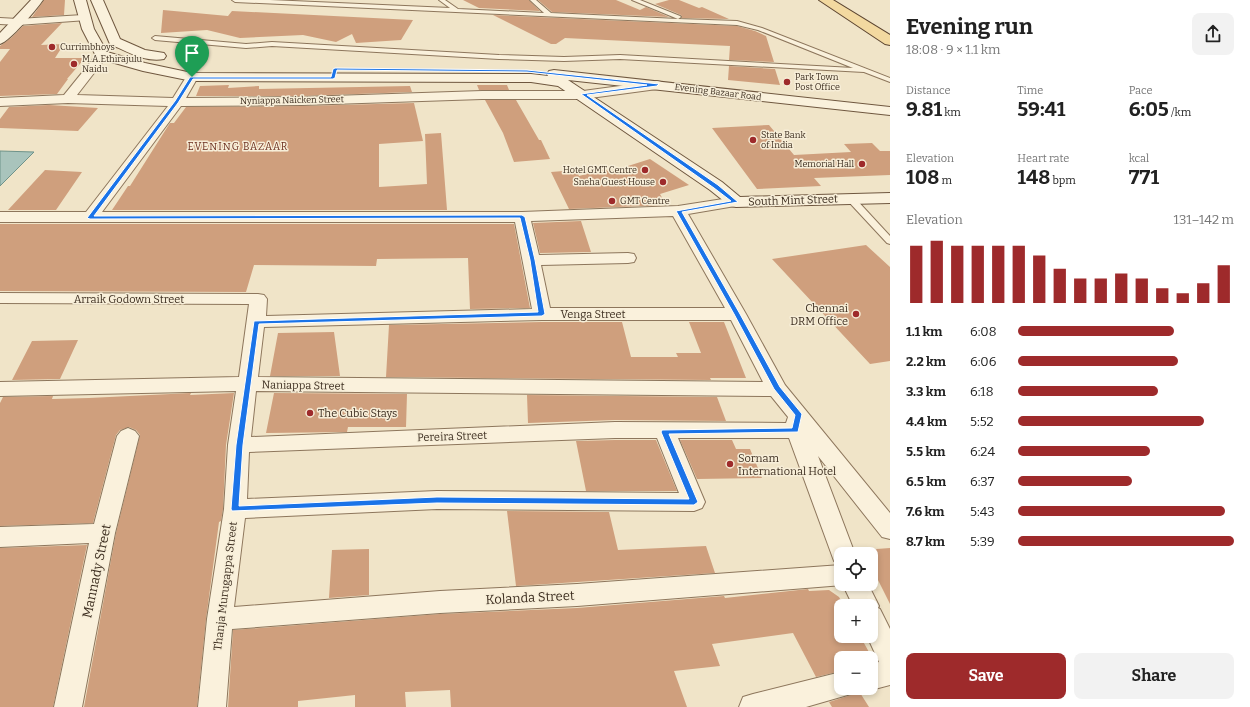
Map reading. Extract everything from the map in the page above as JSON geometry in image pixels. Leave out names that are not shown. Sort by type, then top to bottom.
[{"type":"main road","points":[[0,40],[37,0]]},
{"type":"main road","points":[[80,0],[83,18],[92,40],[102,55]]},
{"type":"main road","points":[[97,0],[115,41],[142,53],[172,59]]},
{"type":"main road","points":[[825,0],[890,41]]},
{"type":"main road","name":"Evening Bazaar Road","points":[[102,55],[143,67],[192,77],[527,71],[890,111]]},
{"type":"main road","name":"Evening Bazaar Road","points":[[202,64],[334,74],[530,78],[562,82],[583,94]]},
{"type":"main road","points":[[583,94],[710,182],[736,202]]},
{"type":"main road","name":"South Mint Street","points":[[736,202],[890,198]]},
{"type":"street","points":[[0,21],[18,22],[83,18]]},
{"type":"street","points":[[68,99],[102,55]]},
{"type":"street","points":[[90,218],[177,102],[192,77]]},
{"type":"street","name":"Nyniappa Naicken Street","points":[[0,102],[68,99],[177,102],[583,94],[657,85]]},
{"type":"street","name":"South Mint Street","points":[[0,217],[522,217],[678,211],[736,202]]},
{"type":"street","points":[[678,211],[737,314],[777,389],[797,422],[821,445],[890,530]]},
{"type":"street","points":[[522,217],[542,314]]},
{"type":"street","points":[[532,260],[628,258]]},
{"type":"street","name":"Arraik Godown Street","points":[[0,298],[258,299]]},
{"type":"street","name":"Thanja Murugappa Street","points":[[212,707],[220,619],[235,509],[239,445],[258,299]]},
{"type":"street","name":"Venga Street","points":[[256,322],[542,314],[737,314]]},
{"type":"street","name":"Naniappa Street","points":[[0,388],[247,384],[777,389]]},
{"type":"street","points":[[797,422],[802,442],[840,547]]},
{"type":"street","name":"Pereira Street","points":[[239,445],[616,430],[664,432],[797,422]]},
{"type":"street","points":[[235,509],[437,500],[694,502],[664,432]]},
{"type":"street","name":"Mannady Street","points":[[68,707],[103,533],[128,436]]},
{"type":"street","points":[[0,537],[103,533]]},
{"type":"street","name":"Kolanda Street","points":[[220,619],[440,602],[577,595],[834,576]]},
{"type":"street","points":[[878,631],[890,656]]},
{"type":"street","points":[[878,675],[890,672]]},
{"type":"street","points":[[753,707],[834,686]]},
{"type":"lane","points":[[235,0],[683,20],[737,24],[760,29],[890,80]]},
{"type":"lane","points":[[442,0],[456,10]]},
{"type":"lane","points":[[533,0],[549,14]]},
{"type":"lane","points":[[635,0],[683,20]]},
{"type":"lane","points":[[155,38],[246,46],[272,44],[542,58],[620,57],[864,70]]},
{"type":"lane","points":[[850,198],[890,241]]},
{"type":"water","points":[[0,151],[34,152],[0,186]]},
{"type":"building","points":[[44,0],[65,0],[64,15],[32,17]]},
{"type":"building","points":[[463,0],[529,0],[540,11],[479,8]]},
{"type":"building","points":[[538,0],[616,0],[640,10],[646,7],[669,17],[552,12]]},
{"type":"building","points":[[669,0],[679,0],[699,8],[702,7],[729,19],[682,18],[681,15],[655,4]]},
{"type":"building","points":[[163,10],[228,16],[232,11],[413,20],[401,40],[356,43],[352,34],[336,42],[303,35],[240,38],[207,30],[161,33]]},
{"type":"building","points":[[493,15],[737,26],[766,36],[774,62],[729,60],[730,46],[565,38],[556,44],[551,44]]},
{"type":"building","points":[[62,23],[41,45],[64,44],[55,58],[85,58],[67,79],[57,94],[0,96],[0,62],[10,49],[0,49],[0,46],[23,26]]},
{"type":"building","points":[[729,66],[775,69],[780,85],[728,80]]},
{"type":"building","points":[[229,85],[228,88],[259,86],[259,89],[410,86],[412,92],[302,96],[196,96],[200,86]]},
{"type":"building","points":[[477,85],[507,85],[509,90],[479,90]]},
{"type":"building","points":[[485,100],[516,100],[539,140],[541,140],[550,159],[514,162],[503,133]]},
{"type":"building","points":[[414,103],[423,141],[379,144],[379,187],[427,184],[425,134],[441,133],[447,210],[112,210],[128,186],[130,186],[170,123],[174,123],[186,107]]},
{"type":"building","points":[[49,105],[98,108],[78,131],[0,128],[0,119],[9,107]]},
{"type":"building","points":[[769,125],[794,155],[851,152],[844,144],[872,143],[880,151],[890,151],[890,175],[814,178],[821,186],[757,189],[712,128]]},
{"type":"building","points":[[650,159],[689,185],[660,194],[666,205],[569,209],[551,172],[576,170],[579,176],[605,169],[609,172]]},
{"type":"building","points":[[45,170],[82,172],[56,210],[8,210]]},
{"type":"building","points":[[581,221],[591,252],[540,253],[533,223]]},
{"type":"building","points":[[0,224],[514,224],[530,308],[470,309],[468,258],[377,259],[376,266],[254,265],[246,292],[0,291]]},
{"type":"building","name":"Chennai DRM Office","points":[[866,245],[890,267],[890,361],[870,364],[772,259]]},
{"type":"building","points":[[622,322],[631,357],[678,357],[676,353],[701,353],[689,322],[724,322],[746,378],[710,378],[711,380],[386,377],[389,325]]},
{"type":"building","points":[[334,332],[340,376],[270,376],[278,333]]},
{"type":"building","points":[[78,340],[60,379],[12,380],[32,341]]},
{"type":"building","points":[[191,393],[190,395],[234,393],[226,445],[223,509],[221,521],[219,522],[206,619],[197,707],[84,707],[116,533],[140,435],[136,430],[129,427],[120,430],[116,435],[93,523],[0,526],[0,403],[3,397],[53,396],[52,399]]},
{"type":"building","name":"The Cubic Stays","points":[[274,393],[407,394],[406,427],[348,427],[347,432],[266,433]]},
{"type":"building","points":[[527,395],[717,397],[726,421],[615,420],[528,423]]},
{"type":"building","points":[[656,440],[677,491],[586,491],[576,441]]},
{"type":"building","name":"Sornam International Hotel","points":[[680,440],[732,440],[736,449],[750,449],[762,478],[697,479]]},
{"type":"building","points":[[507,511],[609,512],[618,550],[706,546],[715,573],[516,586]]},
{"type":"building","points":[[87,545],[53,707],[0,707],[0,548]]},
{"type":"building","points":[[890,548],[890,604],[878,580],[878,549]]},
{"type":"building","points":[[369,549],[369,595],[329,598],[332,550]]},
{"type":"building","points":[[808,589],[809,591],[829,590],[840,599],[834,599],[834,643],[864,643],[868,651],[834,651],[834,673],[816,677],[793,633],[712,644],[720,666],[674,671],[687,707],[451,707],[450,690],[405,692],[406,707],[355,707],[355,695],[298,701],[298,707],[228,707],[233,630],[440,614],[577,608],[724,596],[725,598]]},
{"type":"building","points":[[851,695],[861,695],[869,707],[832,707],[829,702]]},
{"type":"place","name":"Currimbhoys","points":[[52,47]]},
{"type":"place","name":"M.A.Ethirajulu Naidu","points":[[74,64]]},
{"type":"place","name":"Park Town Post Office","points":[[787,82]]},
{"type":"place","name":"State Bank of India","points":[[753,140]]},
{"type":"place","name":"Memorial Hall","points":[[862,164]]},
{"type":"place","name":"Hotel GMT Centre","points":[[645,170]]},
{"type":"place","name":"Sneha Guest House","points":[[663,182]]},
{"type":"place","name":"GMT Centre","points":[[612,201]]},
{"type":"place","name":"Chennai DRM Office","points":[[856,314]]},
{"type":"place","name":"The Cubic Stays","points":[[310,413]]},
{"type":"place","name":"Sornam International Hotel","points":[[730,464]]},
{"type":"district","name":"EVENING BAZAAR","points":[[238,146]]},
{"type":"route","points":[[335,69],[527,71],[657,85],[583,94],[716,186],[736,202],[678,211],[737,314],[777,389],[798,414],[795,430],[664,432],[694,502],[437,500],[235,509],[239,445],[256,322],[542,314],[522,217],[90,218],[177,102],[192,77],[333,78],[335,69]]}]
